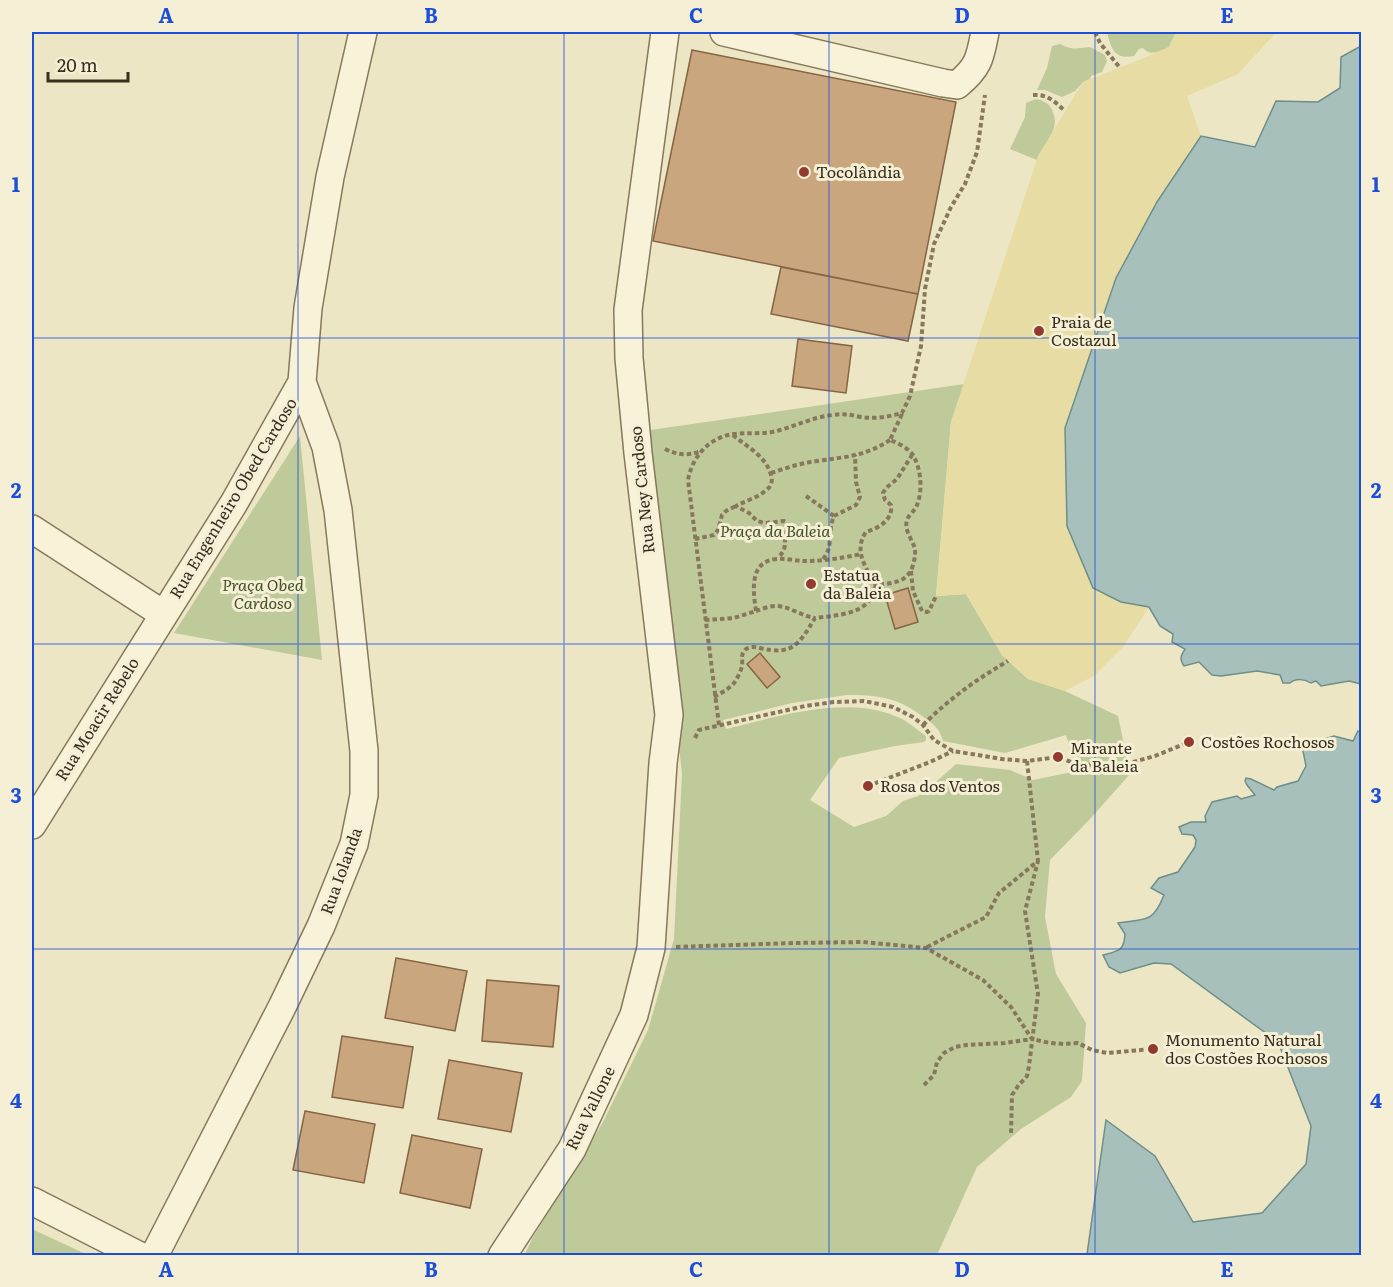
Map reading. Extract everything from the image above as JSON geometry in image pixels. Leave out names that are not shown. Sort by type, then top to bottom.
[{"type":"street","points":[[302,382],[308,308],[330,177],[363,32]]},
{"type":"street","name":"Rua Ney Cardoso","points":[[651,948],[663,763],[669,715],[635,429],[629,358],[628,310],[665,32]]},
{"type":"street","points":[[724,32],[957,85],[971,73],[980,59],[985,32]]},
{"type":"street","name":"Rua Engenheiro Obed Cardoso","points":[[164,614],[234,503],[302,382]]},
{"type":"street","name":"Rua Iolanda","points":[[154,1256],[321,926],[354,844],[364,795],[364,751],[338,510],[326,447],[302,382]]},
{"type":"street","points":[[32,529],[164,614]]},
{"type":"street","name":"Rua Moacir Rebelo","points":[[32,825],[164,614]]},
{"type":"street","name":"Rua Vallone","points":[[502,1256],[572,1149],[634,1015],[651,948]]},
{"type":"street","points":[[32,1201],[140,1256]]},
{"type":"path","points":[[1095,32],[1120,68]]},
{"type":"path","points":[[771,473],[804,463],[855,455],[874,449],[890,440],[910,396],[921,346],[925,289],[934,244],[977,152],[986,89]]},
{"type":"path","points":[[1034,95],[1041,94],[1056,101],[1065,111]]},
{"type":"path","points":[[635,429],[670,452],[687,454],[702,450],[713,442],[732,434],[773,432],[832,415],[847,414],[878,418],[902,413]]},
{"type":"path","points":[[695,539],[714,535],[726,511],[760,495],[772,485],[771,473],[766,462],[732,434]]},
{"type":"path","points":[[890,440],[913,454],[920,477],[918,502],[906,523],[915,552],[911,570],[913,591],[922,611],[929,611],[936,596]]},
{"type":"path","points":[[702,450],[689,472],[688,480],[719,725],[805,706],[847,701],[872,702],[893,707],[913,717],[923,725],[934,740],[953,751],[1002,759],[1027,761],[1058,757],[1076,764],[1119,766],[1155,756],[1189,742]]},
{"type":"path","points":[[705,620],[734,618],[773,606],[784,606],[815,618],[840,615],[862,608],[868,602],[876,585],[861,554],[862,537],[866,532],[883,525],[890,514],[891,505],[883,497],[884,491],[897,479],[913,454]]},
{"type":"path","points":[[823,560],[830,546],[829,533],[834,516],[856,505],[860,497],[856,482],[855,455]]},
{"type":"path","points":[[806,496],[834,516]]},
{"type":"path","points":[[736,506],[765,524],[787,522],[786,545],[778,558]]},
{"type":"path","points":[[756,611],[754,587],[757,570],[761,565],[778,558],[805,561],[861,554]]},
{"type":"path","points":[[876,585],[895,583],[906,577],[911,570]]},
{"type":"path","points":[[714,697],[734,683],[742,666],[741,656],[746,649],[754,647],[785,651],[803,638],[815,618]]},
{"type":"path","points":[[923,725],[968,686],[1008,662]]},
{"type":"path","points":[[868,786],[953,751]]},
{"type":"path","points":[[1011,1133],[1012,1095],[1027,1076],[1038,994],[1025,911],[1038,861],[1027,761]]},
{"type":"path","points":[[926,948],[986,917],[999,893],[1038,861]]},
{"type":"path","points":[[651,948],[863,942],[926,948],[983,980],[1011,1006],[1032,1038]]},
{"type":"path","points":[[924,1085],[934,1076],[937,1062],[944,1053],[955,1047],[966,1045],[1005,1043],[1032,1038],[1050,1043],[1078,1043],[1092,1050],[1107,1053],[1153,1049]]},
{"type":"green space","points":[[1107,32],[1176,32],[1169,47],[1152,53],[1143,48],[1139,49],[1134,56],[1127,57],[1114,52]]},
{"type":"green space","points":[[1060,44],[1072,48],[1090,47],[1105,55],[1107,61],[1102,72],[1091,76],[1075,91],[1062,97],[1045,90],[1037,90],[1047,68],[1052,46]]},
{"type":"green space","points":[[1036,99],[1049,106],[1055,124],[1037,160],[1010,149],[1025,117],[1026,103]]},
{"type":"green space","name":"Praça da Baleia","points":[[964,384],[951,422],[936,596],[966,594],[1002,655],[1028,679],[1065,691],[1118,716],[1130,774],[1050,860],[1045,917],[1056,974],[1086,1023],[1082,1081],[1071,1097],[1021,1129],[977,1167],[937,1255],[524,1256],[603,1122],[648,1030],[674,939],[682,774],[644,431]],"holes":[[[858,695],[886,698],[904,705],[932,724],[940,732],[943,741],[1005,753],[1066,735],[1077,771],[1033,780],[1010,770],[956,764],[918,796],[903,801],[886,816],[854,827],[810,800],[839,758],[924,742],[926,736],[899,718],[875,710],[855,707],[810,710],[726,729],[723,720],[792,703]]]},
{"type":"green space","name":"Praça Obed Cardoso","points":[[300,436],[322,660],[174,633]]},
{"type":"green space","points":[[32,1229],[88,1255],[32,1255]]},
{"type":"sand","name":"Praia de Costazul","points":[[1176,32],[1274,32],[1273,36],[1238,74],[1187,96],[1201,136],[1157,202],[1067,526],[1093,588],[1121,602],[1149,607],[1123,647],[1094,676],[1065,691],[1028,679],[1002,655],[966,594],[936,596],[951,422],[1038,156],[1083,82],[1169,47]]},
{"type":"water","points":[[1361,46],[1361,684],[1349,681],[1321,686],[1316,681],[1311,683],[1300,680],[1283,683],[1280,675],[1257,671],[1212,675],[1199,662],[1184,666],[1181,657],[1185,649],[1172,642],[1173,634],[1160,626],[1149,607],[1121,602],[1093,588],[1067,526],[1065,428],[1116,278],[1157,202],[1201,136],[1255,147],[1276,101],[1318,102],[1340,88],[1341,57]]},
{"type":"water","points":[[1358,731],[1362,734],[1361,1255],[1085,1255],[1087,1254],[1106,1120],[1155,1156],[1193,1222],[1262,1213],[1306,1164],[1311,1126],[1278,1042],[1171,964],[1154,963],[1120,973],[1109,967],[1103,955],[1122,947],[1125,934],[1118,923],[1142,920],[1156,911],[1164,895],[1151,888],[1159,878],[1178,872],[1195,847],[1196,840],[1193,835],[1182,834],[1179,827],[1191,822],[1206,822],[1205,816],[1212,802],[1237,796],[1241,799],[1255,795],[1247,785],[1246,778],[1274,790],[1298,781],[1306,766],[1303,751],[1305,745],[1334,736],[1353,741]]},
{"type":"building","name":"Tocolândia","points":[[692,50],[956,102],[918,294],[653,241]]},
{"type":"building","points":[[781,267],[918,294],[908,341],[771,314]]},
{"type":"building","points":[[798,339],[852,346],[846,393],[792,386]]},
{"type":"building","points":[[908,588],[918,622],[895,629],[885,595]]},
{"type":"building","points":[[760,653],[780,677],[767,688],[747,664]]},
{"type":"building","points":[[396,958],[467,971],[455,1031],[385,1018]]},
{"type":"building","points":[[487,980],[559,986],[553,1047],[482,1041]]},
{"type":"building","points":[[342,1036],[413,1047],[403,1108],[332,1097]]},
{"type":"building","points":[[449,1060],[522,1073],[511,1132],[438,1119]]},
{"type":"building","points":[[305,1111],[375,1124],[364,1183],[293,1170]]},
{"type":"building","points":[[412,1135],[482,1149],[470,1208],[400,1193]]},
{"type":"place","name":"Tocolândia","points":[[804,172]]},
{"type":"place","name":"Praia de Costazul","points":[[1039,331]]},
{"type":"place","name":"Estatua da Baleia","points":[[811,584]]},
{"type":"place","name":"Costões Rochosos","points":[[1189,742]]},
{"type":"place","name":"Mirante da Baleia","points":[[1058,757]]},
{"type":"place","name":"Rosa dos Ventos","points":[[868,786]]},
{"type":"place","name":"Monumento Natural dos Costões Rochosos","points":[[1153,1049]]}]
